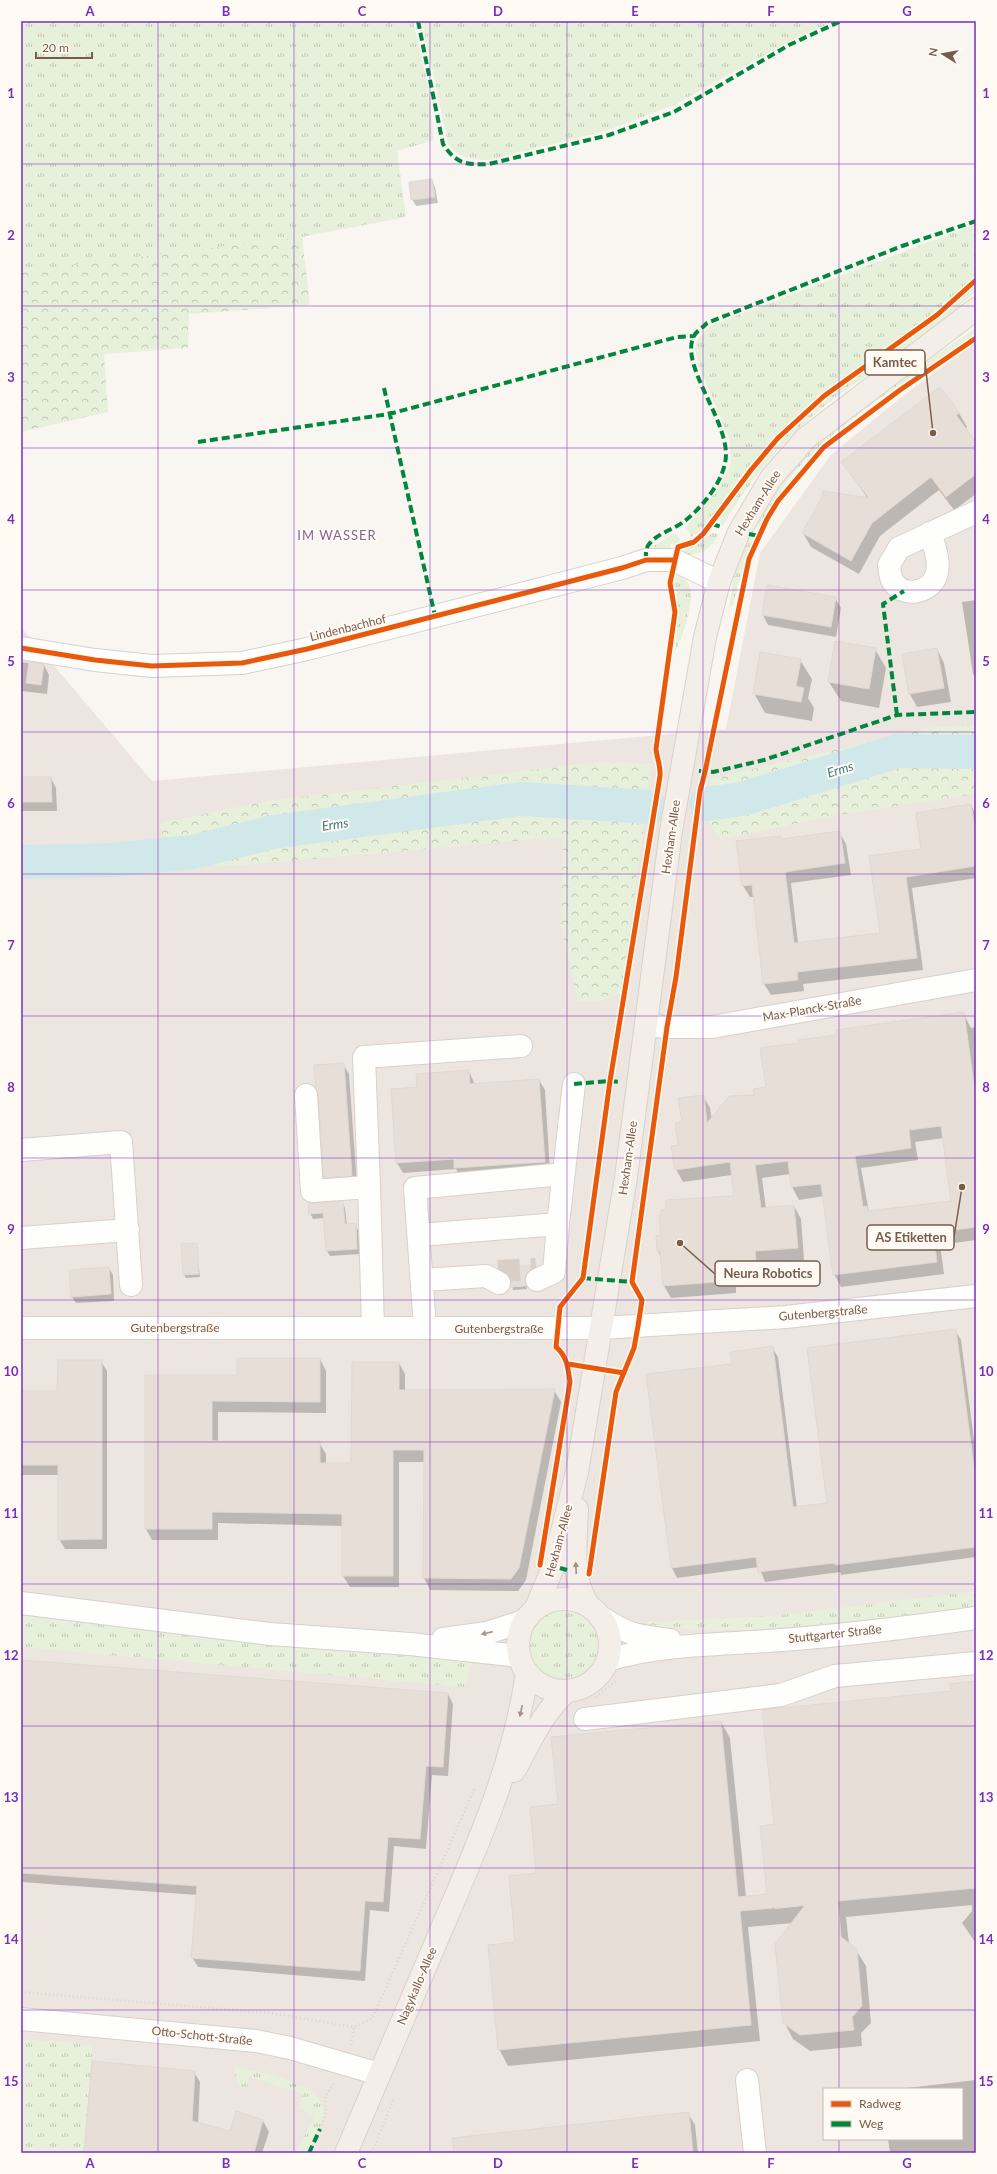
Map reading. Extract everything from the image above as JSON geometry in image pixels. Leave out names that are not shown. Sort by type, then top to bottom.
[{"type":"main road","name":"Hexham-Allee","points":[[530,1614],[553,1567],[577,1472],[626,1177],[647,1025],[671,831],[704,644],[719,582],[739,532],[771,478],[806,438],[976,309]]},
{"type":"main road","name":"Hexham-Allee","points":[[577,1472],[576,1571],[580,1593],[594,1611]]},
{"type":"main road","points":[[562,1598],[579,1601],[594,1611],[608,1629],[614,1669],[601,1672],[592,1682],[584,1687],[567,1691],[553,1690],[540,1685],[523,1665],[518,1638],[530,1614],[544,1603],[562,1598]]},
{"type":"main road","name":"Nagykallo-Allee","points":[[488,1820],[522,1709],[523,1665]]},
{"type":"main road","name":"Nagykallo-Allee","points":[[346,2153],[488,1820],[542,1721],[554,1703],[567,1691]]},
{"type":"street","points":[[930,533],[976,512]]},
{"type":"street","name":"Lindenbachhof","points":[[21,648],[94,660],[152,666],[242,663],[307,649],[622,568],[646,560],[674,560],[719,582]]},
{"type":"street","name":"Max-Planck-Straße","points":[[647,1025],[666,1027],[712,1026],[976,980]]},
{"type":"street","points":[[373,1328],[364,1057],[521,1046]]},
{"type":"street","points":[[542,1274],[558,1224],[562,1174],[574,1084]]},
{"type":"street","points":[[306,1095],[312,1191],[369,1187]]},
{"type":"street","points":[[21,1150],[121,1142],[131,1285]]},
{"type":"street","points":[[425,1328],[415,1188],[562,1174]]},
{"type":"street","points":[[419,1235],[558,1224]]},
{"type":"street","points":[[21,1238],[128,1230]]},
{"type":"street","points":[[422,1280],[494,1277]]},
{"type":"street","name":"Gutenbergstraße","points":[[21,1328],[601,1328],[794,1316],[976,1296]]},
{"type":"street","points":[[21,1603],[270,1634],[410,1644],[523,1665]]},
{"type":"street","name":"Stuttgarter Straße","points":[[594,1611],[620,1629],[630,1633],[693,1644]]},
{"type":"street","points":[[410,1644],[480,1635],[530,1614]]},
{"type":"street","name":"Stuttgarter Straße","points":[[614,1669],[631,1653],[693,1644],[756,1642],[814,1637],[976,1618]]},
{"type":"street","points":[[585,1719],[781,1695],[835,1676],[976,1663]]},
{"type":"street","name":"Otto-Schott-Straße","points":[[21,2019],[227,2037],[290,2048],[379,2074]]},
{"type":"street","points":[[747,2080],[755,2153]]},
{"type":"path","points":[[594,1698],[614,1669]]},
{"type":"path","points":[[21,1992],[270,2013],[354,2027],[371,2019],[376,2010],[476,1786]]},
{"type":"path","points":[[320,2129],[326,2113],[325,2097],[332,2090],[344,2064],[353,2040],[354,2027]]},
{"type":"path","points":[[372,2153],[394,2096]]},
{"type":"shaded area","points":[[976,342],[976,2153],[21,2153],[21,627],[152,781],[726,729],[760,553],[831,455],[899,399]]},
{"type":"green space","points":[[21,21],[413,21],[428,86],[434,140],[397,151],[406,217],[302,237],[21,271]]},
{"type":"green space","points":[[422,21],[835,21],[788,42],[672,106],[608,130],[489,160],[471,159],[460,155],[448,143]]},
{"type":"green space","points":[[976,224],[976,275],[936,312],[823,393],[776,437],[748,467],[708,523],[692,537],[686,528],[718,489],[731,465],[730,442],[698,363],[695,348],[698,339],[710,326]]},
{"type":"green space","points":[[302,237],[310,305],[189,314],[188,348],[104,354],[108,412],[21,432],[21,271]]},
{"type":"green space","points":[[976,284],[976,291],[945,318],[891,360],[834,399],[796,431],[756,476],[723,525],[720,522],[721,517],[731,502],[759,465],[804,417],[847,383],[938,317]]},
{"type":"green space","points":[[976,328],[976,335],[913,376],[853,418],[825,442],[799,468],[777,496],[760,526],[754,528],[773,493],[791,468],[818,440],[897,381]]},
{"type":"green space","points":[[675,533],[680,540],[678,543],[671,544],[669,551],[650,552],[654,546]]},
{"type":"green space","points":[[713,533],[719,534],[711,545],[702,552],[678,554]]},
{"type":"green space","points":[[748,537],[753,542],[745,558],[733,605],[729,608],[733,580]]},
{"type":"green space","points":[[674,574],[686,581],[689,585],[691,593],[687,620],[675,651],[678,613],[677,592],[673,583]]},
{"type":"green space","points":[[976,725],[976,794],[832,816],[720,839],[710,826],[710,779],[933,727]]},
{"type":"green space","points":[[599,762],[651,764],[621,993],[602,1001],[578,1001],[561,927],[563,837],[220,867],[163,842],[161,823],[267,801]]},
{"type":"green space","points":[[976,1591],[976,1608],[815,1625],[767,1629],[719,1630],[646,1624],[646,1622],[773,1616]]},
{"type":"green space","points":[[558,1609],[572,1609],[579,1611],[591,1619],[599,1631],[601,1645],[599,1659],[591,1671],[579,1679],[572,1681],[558,1681],[551,1679],[539,1671],[531,1659],[529,1652],[529,1638],[531,1631],[539,1619],[551,1611]]},
{"type":"green space","points":[[21,1613],[246,1640],[472,1661],[465,1687],[21,1647]]},
{"type":"green space","points":[[21,2039],[93,2045],[83,2153],[21,2153]]},
{"type":"green space","points":[[239,2067],[289,2081],[313,2094],[321,2102],[323,2116],[317,2133],[306,2153],[296,2153],[314,2116],[299,2108],[303,2094],[250,2077],[246,2090],[238,2085],[233,2068]]},
{"type":"building","points":[[432,179],[435,197],[411,200],[409,182]]},
{"type":"building","points":[[940,387],[960,413],[956,415],[976,442],[976,474],[946,497],[931,477],[872,523],[851,561],[802,533],[822,497],[823,491],[869,498],[841,462]]},
{"type":"building","points":[[767,585],[836,597],[831,627],[762,615]]},
{"type":"building","points":[[835,641],[876,648],[869,689],[828,682]]},
{"type":"building","points":[[937,648],[944,688],[909,694],[902,654]]},
{"type":"building","points":[[760,652],[801,659],[796,686],[804,688],[801,702],[753,694]]},
{"type":"building","points":[[29,662],[44,664],[41,685],[26,683]]},
{"type":"building","points":[[21,777],[51,777],[52,802],[21,802]]},
{"type":"building","points":[[971,804],[976,835],[976,866],[906,877],[917,958],[797,972],[798,980],[763,984],[752,885],[742,886],[736,841],[781,836],[781,839],[840,831],[845,863],[785,872],[794,943],[880,933],[869,856],[921,849],[916,813]]},
{"type":"building","points":[[964,1012],[976,1099],[976,1227],[933,1233],[937,1262],[833,1275],[821,1184],[791,1187],[788,1161],[755,1165],[761,1208],[794,1205],[798,1248],[755,1251],[757,1273],[729,1275],[730,1281],[663,1286],[660,1251],[657,1251],[656,1236],[661,1235],[659,1216],[661,1215],[661,1210],[666,1209],[666,1200],[734,1196],[730,1162],[675,1170],[671,1146],[678,1145],[675,1123],[682,1122],[678,1098],[704,1095],[707,1123],[729,1096],[754,1095],[753,1089],[766,1087],[760,1048],[798,1043],[798,1040],[836,1035],[836,1030]],"holes":[[[941,1126],[951,1201],[868,1211],[867,1206],[863,1207],[855,1156],[911,1148],[909,1130]]]},
{"type":"building","points":[[344,1063],[352,1176],[324,1178],[318,1094],[314,1065]]},
{"type":"building","points":[[469,1070],[470,1084],[539,1079],[545,1162],[454,1168],[454,1159],[396,1163],[391,1089],[417,1087],[416,1074]]},
{"type":"building","points":[[343,1201],[345,1224],[356,1223],[357,1249],[326,1251],[323,1213],[309,1214],[308,1203]]},
{"type":"building","points":[[197,1243],[199,1274],[183,1275],[181,1244]]},
{"type":"building","points":[[536,1265],[527,1273],[525,1279],[526,1286],[510,1287],[509,1276],[498,1268]]},
{"type":"building","points":[[109,1267],[111,1294],[71,1297],[69,1270]]},
{"type":"building","points":[[956,1329],[976,1483],[976,1547],[835,1565],[834,1563],[758,1572],[756,1557],[671,1568],[646,1374],[732,1364],[730,1352],[773,1346],[793,1507],[827,1503],[807,1348]]},
{"type":"building","points":[[237,1358],[320,1358],[320,1402],[212,1401],[212,1441],[320,1441],[320,1463],[351,1463],[352,1362],[399,1362],[399,1390],[555,1389],[519,1568],[511,1579],[423,1578],[424,1450],[393,1450],[393,1576],[342,1576],[342,1514],[212,1512],[212,1529],[145,1529],[145,1375],[237,1375]]},
{"type":"building","points":[[58,1360],[102,1360],[102,1539],[58,1540],[58,1465],[21,1465],[21,1391],[57,1391]]},
{"type":"building","points":[[21,1660],[448,1693],[443,1767],[426,1766],[420,1839],[388,1837],[383,1902],[365,1901],[360,1971],[191,1958],[197,1886],[21,1873]]},
{"type":"building","points":[[976,1681],[976,1888],[838,1901],[841,1937],[857,1949],[862,2006],[852,2017],[854,2030],[800,2035],[783,2023],[775,1944],[805,1905],[740,1911],[751,2025],[498,2050],[488,1945],[515,1942],[509,1876],[536,1873],[530,1807],[558,1804],[551,1737],[721,1721],[738,1897],[767,1894],[760,1826],[774,1824],[762,1710],[951,1691],[950,1684]]},
{"type":"building","points":[[92,2061],[195,2071],[192,2121],[230,2131],[236,2111],[263,2120],[254,2153],[84,2153]]},
{"type":"building","points":[[689,2112],[693,2153],[454,2153],[452,2138]]},
{"type":"waterway","name":"Erms","points":[[706,804],[742,799],[898,751],[976,752]]},
{"type":"waterway","name":"Erms","points":[[21,862],[113,860],[193,852],[273,832],[521,799],[650,807]]},
{"type":"tunnel","points":[[498,1271],[536,1269]]},
{"type":"marked path","points":[[418,21],[443,144],[452,156],[462,162],[474,164],[489,164],[609,135],[674,112],[789,45],[841,21]]},
{"type":"marked path","points":[[646,560],[648,545],[662,534],[686,520],[704,502],[715,487],[723,471],[725,463],[726,448],[722,432],[693,363],[691,349],[696,332],[707,323],[902,246],[976,221]]},
{"type":"marked path","points":[[198,442],[389,414],[677,337],[694,336]]},
{"type":"marked path","points":[[384,388],[435,616]]},
{"type":"marked path","points":[[712,524],[722,527]]},
{"type":"marked path","points":[[749,534],[759,536]]},
{"type":"marked path","points":[[897,715],[883,604],[904,591]]},
{"type":"marked path","points":[[699,771],[713,772],[764,760],[897,715],[976,712]]},
{"type":"marked path","points":[[574,1084],[610,1081],[621,1082]]},
{"type":"marked path","points":[[583,1278],[632,1282]]},
{"type":"marked path","points":[[560,1568],[567,1570]]},
{"type":"marked path","points":[[309,2153],[320,2129]]},
{"type":"cycle path","points":[[540,1565],[570,1382],[565,1358],[556,1347],[560,1307],[583,1278],[610,1081],[660,776],[656,749],[675,612],[670,583],[678,547],[694,542],[703,534],[751,470],[778,438],[824,396],[937,315],[976,280]]},
{"type":"cycle path","points":[[589,1574],[616,1392],[634,1348],[642,1300],[632,1282],[667,1027],[676,977],[700,791],[749,559],[767,519],[778,501],[824,447],[900,390],[976,338]]},
{"type":"cycle path","points":[[21,648],[95,660],[152,666],[242,663],[307,649],[622,568],[646,560],[674,560]]},
{"type":"cycle path","points":[[568,1364],[624,1373]]},
{"type":"place","name":"Kamtec","points":[[933,433]]},
{"type":"place","name":"AS Etiketten","points":[[962,1187]]},
{"type":"place","name":"Neura Robotics","points":[[680,1243]]},
{"type":"district","name":"IM WASSER","points":[[337,535]]}]
